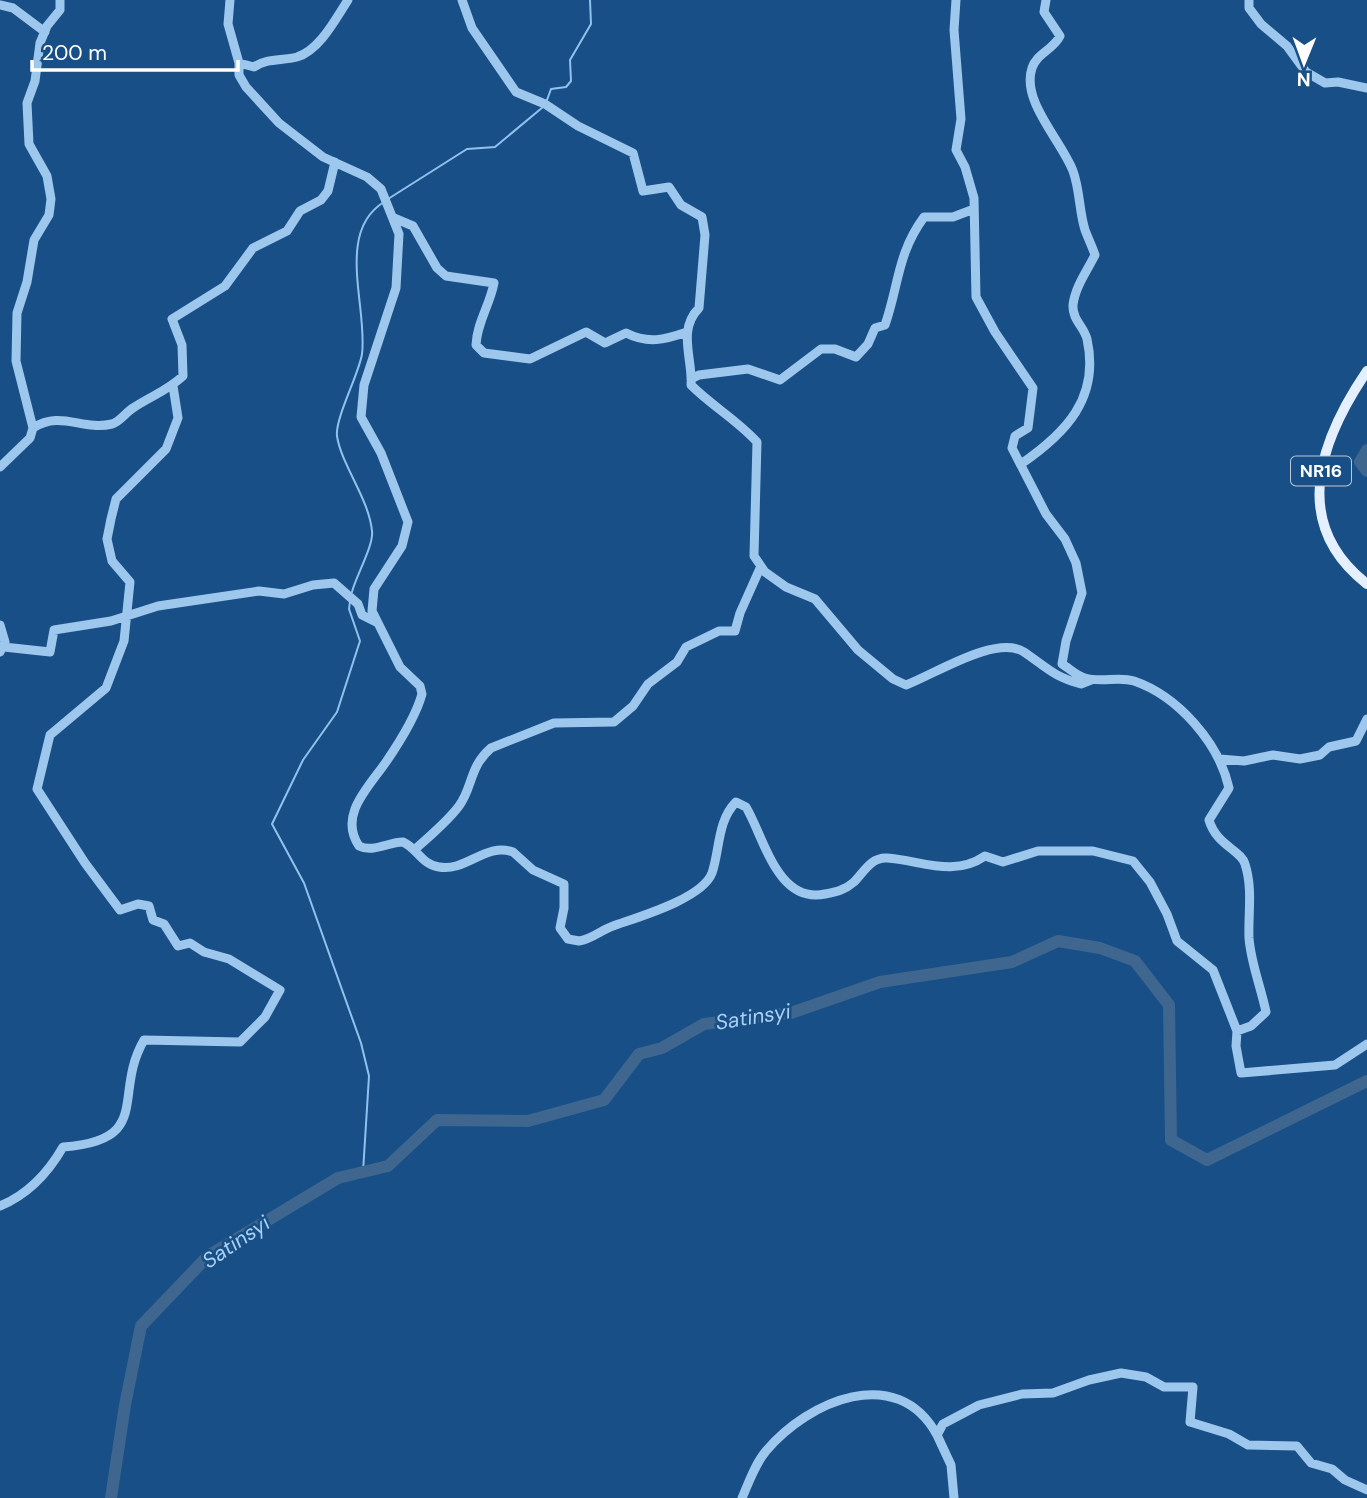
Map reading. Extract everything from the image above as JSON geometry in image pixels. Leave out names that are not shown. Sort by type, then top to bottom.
[{"type":"main road","name":"NR16","points":[[1367,371],[1345,404],[1334,429],[1319,480],[1319,501],[1322,520],[1341,561],[1367,584]]},
{"type":"street","points":[[0,467],[30,438],[33,428],[16,361],[17,313],[27,282],[34,240],[50,209],[50,183],[29,144],[27,108],[45,32],[60,10],[60,0]]},
{"type":"street","points":[[230,0],[228,24],[242,80],[262,108],[309,148],[375,183],[384,194],[400,240],[397,283],[365,385],[361,417],[376,443],[391,483],[405,508],[409,530],[402,546],[374,589],[372,611],[400,667],[420,686],[422,694],[387,760],[359,800],[352,828],[356,842],[363,848],[370,849],[399,842],[414,850],[429,864],[447,868],[459,867],[486,853],[507,850],[517,854],[533,870],[564,884],[564,908],[560,928],[568,939],[579,941],[657,911],[698,890],[712,873],[718,840],[728,812],[736,802],[746,807],[761,845],[779,870],[794,888],[804,895],[842,890],[873,861],[884,858],[933,868],[965,865],[985,856],[1003,862],[1038,851],[1068,853],[1090,850],[1133,861],[1150,882],[1170,919],[1177,941],[1213,970],[1237,1031],[1237,1063],[1242,1074],[1335,1065],[1367,1044]]},
{"type":"street","points":[[239,62],[254,67],[264,62],[305,54],[326,33],[348,0]]},
{"type":"street","points":[[462,0],[472,28],[516,92],[545,104],[578,126],[633,153],[643,191],[669,187],[681,205],[702,217],[705,235],[699,309],[691,316],[687,332],[691,385],[705,399],[740,424],[757,442],[754,556],[761,566],[786,587],[815,599],[858,650],[893,679],[906,685],[961,659],[1006,645],[1023,652],[1048,672],[1066,680],[1081,684],[1093,678]]},
{"type":"street","points":[[956,0],[954,30],[961,119],[956,150],[965,167],[974,209],[976,297],[995,332],[1034,388],[1028,428],[1015,436],[1012,448],[1046,514],[1065,538],[1076,563],[1082,593],[1066,641],[1062,664],[1085,678],[1132,680],[1164,695],[1220,759],[1229,788],[1209,820],[1213,835],[1244,859],[1251,885],[1249,937],[1252,964],[1266,1012],[1251,1026],[1237,1031]]},
{"type":"street","points":[[1021,464],[1052,443],[1069,424],[1082,402],[1089,353],[1086,335],[1075,318],[1073,307],[1078,288],[1095,255],[1085,229],[1073,173],[1048,123],[1039,114],[1031,91],[1031,69],[1041,54],[1054,48],[1060,36],[1044,12],[1046,0]]},
{"type":"street","points":[[1249,0],[1250,8],[1261,23],[1287,46],[1306,72],[1325,83],[1367,88]]},
{"type":"street","points":[[0,5],[13,8],[45,32]]},
{"type":"street","points":[[33,428],[52,419],[97,425],[114,424],[132,408],[173,386],[184,376],[178,328],[172,319],[225,286],[253,248],[286,231],[300,211],[321,200],[328,191],[335,162]]},
{"type":"street","points":[[691,380],[699,375],[748,369],[780,380],[821,349],[835,349],[856,357],[868,344],[875,328],[885,326],[901,259],[910,236],[924,217],[953,217],[974,209]]},
{"type":"street","points":[[394,218],[413,226],[437,268],[446,276],[494,283],[490,302],[477,327],[476,345],[484,353],[530,359],[586,332],[605,343],[626,333],[636,338],[660,341],[687,332]]},
{"type":"street","points":[[0,1206],[21,1197],[54,1162],[63,1147],[88,1145],[115,1134],[130,1106],[130,1083],[136,1053],[144,1040],[240,1042],[265,1017],[280,990],[229,959],[204,952],[190,943],[178,946],[164,924],[153,920],[149,906],[143,903],[120,910],[37,789],[50,735],[106,688],[124,641],[130,582],[112,561],[107,539],[116,499],[166,449],[178,418],[173,386]]},
{"type":"street","points":[[414,850],[459,806],[469,777],[482,755],[491,748],[554,723],[614,722],[633,706],[648,684],[677,662],[686,647],[719,632],[735,631],[761,566]]},
{"type":"street","points":[[0,625],[5,637],[2,650],[50,652],[54,630],[125,618],[167,604],[259,591],[284,594],[313,585],[334,583],[358,604],[362,615],[378,623]]},
{"type":"street","points":[[1220,759],[1244,761],[1273,755],[1300,759],[1320,755],[1329,747],[1356,741],[1367,719]]},
{"type":"street","points":[[937,1435],[943,1424],[979,1405],[1022,1394],[1053,1394],[1089,1380],[1121,1373],[1146,1377],[1164,1387],[1193,1387],[1190,1422],[1229,1434],[1248,1445],[1297,1446],[1311,1463],[1332,1469],[1345,1480],[1367,1490]]},
{"type":"street","points":[[742,1498],[764,1453],[784,1432],[805,1417],[849,1395],[864,1394],[895,1399],[924,1416],[937,1435],[951,1465],[954,1498]]},
{"type":"waterway","points":[[547,100],[551,89],[566,87],[571,81],[570,60],[591,24],[590,0]]},
{"type":"waterway","points":[[388,199],[467,149],[495,147],[543,107]]},
{"type":"waterway","points":[[352,592],[370,544],[372,531],[366,507],[340,447],[337,428],[362,354],[357,251],[361,232],[369,215],[384,202]]},
{"type":"waterway","name":"Satinsyi","points":[[1367,450],[1360,462],[1367,471]]},
{"type":"waterway","points":[[350,601],[349,609],[360,641],[337,712],[303,760],[272,824],[304,883],[361,1043],[369,1076],[363,1172]]},
{"type":"waterway","name":"Satinsyi","points":[[111,1498],[125,1405],[141,1326],[208,1256],[338,1178],[388,1166],[437,1120],[528,1121],[604,1100],[639,1054],[662,1048],[704,1024],[791,1013],[880,982],[1012,962],[1058,941],[1100,948],[1135,961],[1169,1005],[1171,1140],[1207,1160],[1367,1081]]}]
